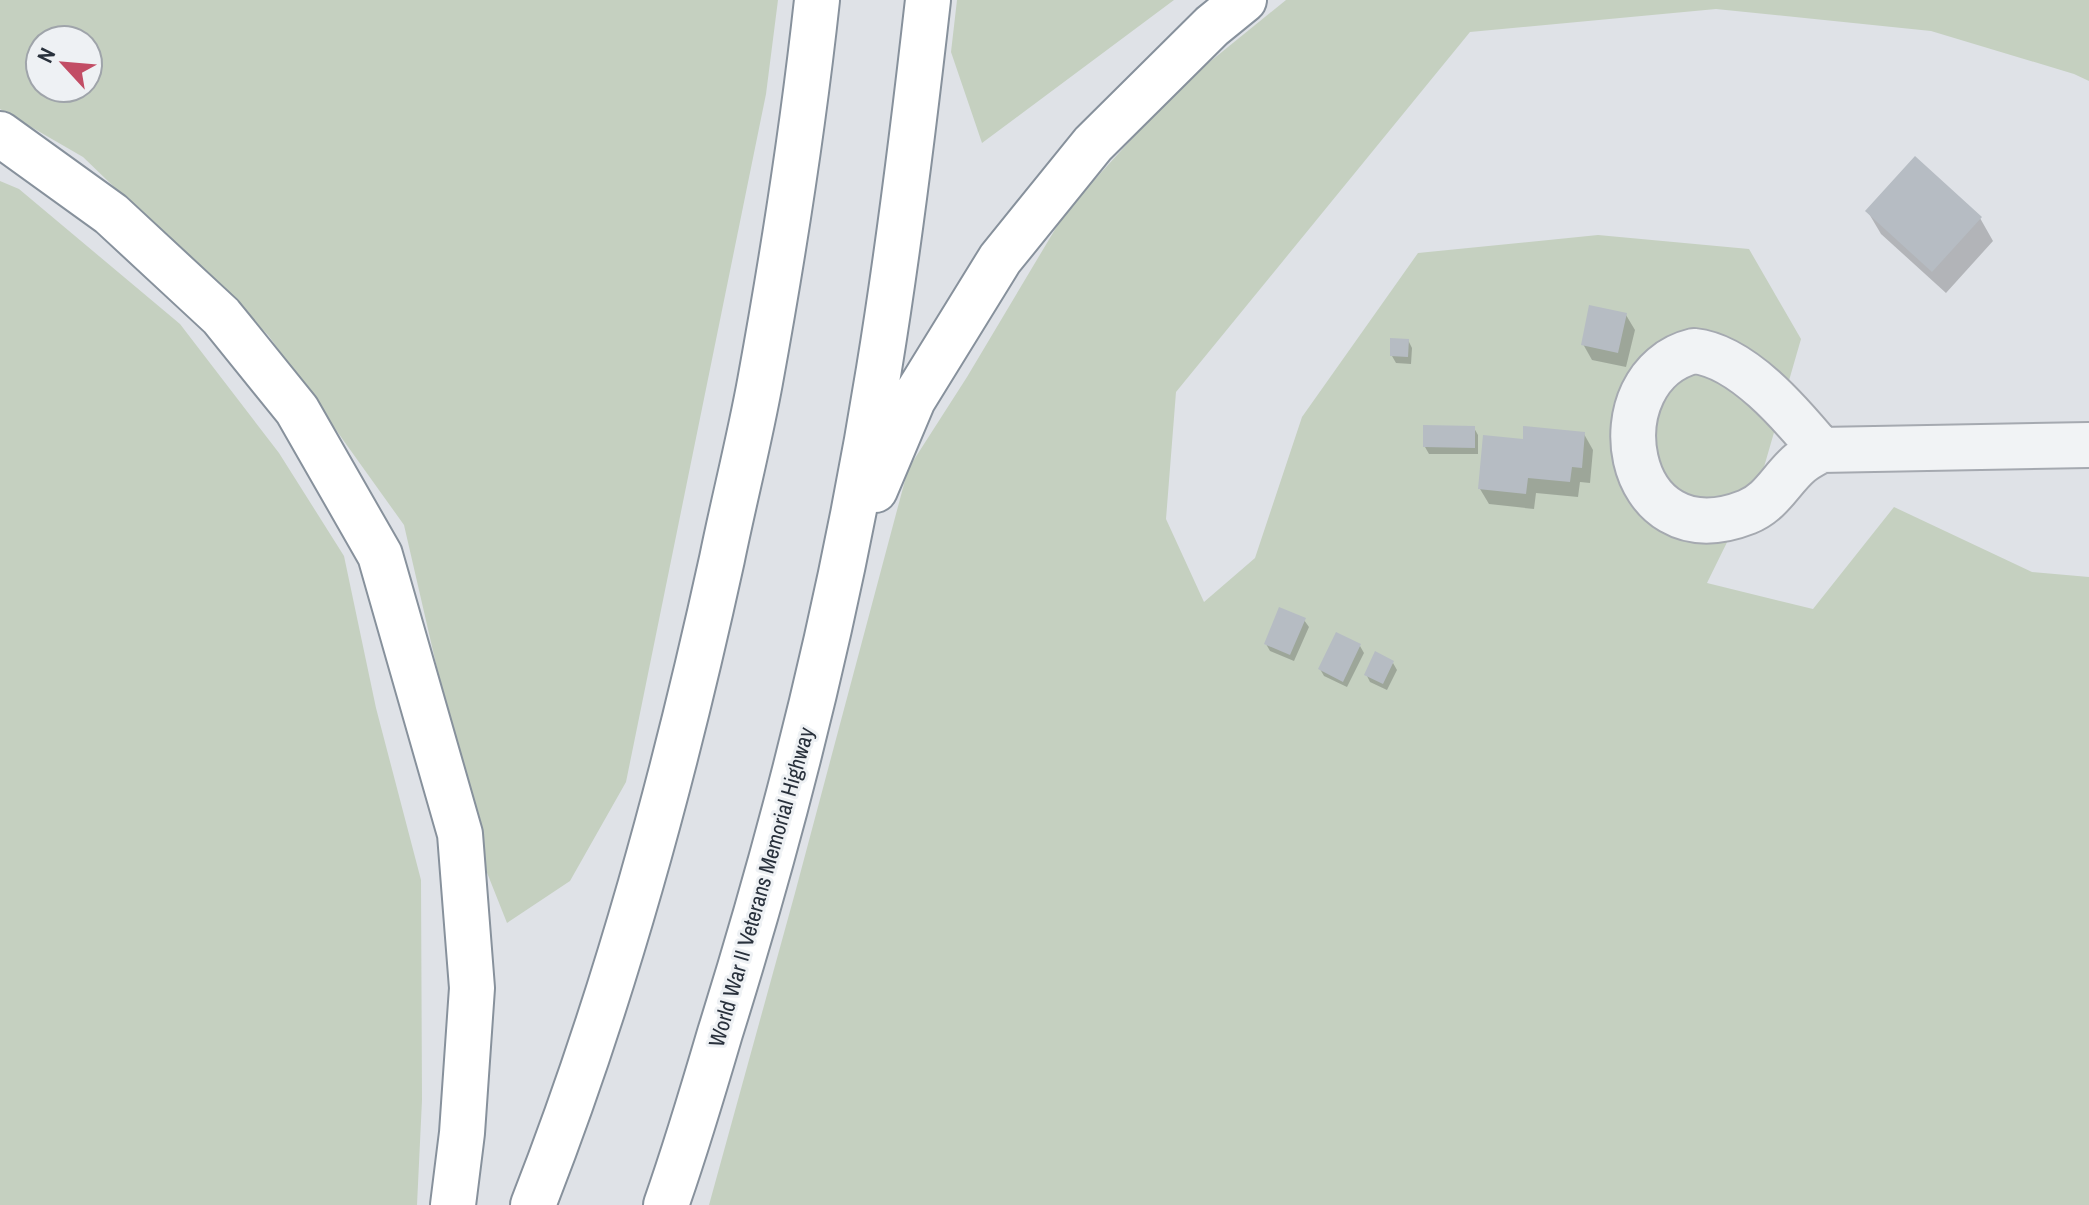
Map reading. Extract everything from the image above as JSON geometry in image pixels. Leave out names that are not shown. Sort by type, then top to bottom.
[{"type":"highway","points":[[533,1205],[604,1005],[657,825],[703,643],[760,385],[791,198],[817,0]]},
{"type":"highway","points":[[842,565],[900,236],[928,0]]},
{"type":"highway","points":[[842,565],[913,400],[1000,259],[1093,144],[1212,26],[1244,0]]},
{"type":"highway","points":[[0,134],[111,214],[221,316],[297,410],[380,555],[460,834],[472,988],[462,1133],[453,1205]]},
{"type":"highway","name":"World War II Veterans Memorial Highway","points":[[666,1205],[759,911],[811,706],[842,565]]},
{"type":"lane","points":[[1821,450],[2089,445]]},
{"type":"green space","points":[[0,0],[778,0],[766,94],[626,782],[570,881],[507,923],[480,855],[404,525],[268,335],[83,157],[0,109]]},
{"type":"green space","points":[[957,0],[1174,0],[982,143],[951,52]]},
{"type":"green space","points":[[1286,0],[2089,0],[2089,81],[1931,31],[1716,9],[1470,32],[1176,392],[1166,519],[1204,602],[1255,558],[1302,417],[1418,253],[1598,235],[1749,249],[1801,339],[1764,467],[1707,583],[1813,609],[1894,507],[2032,572],[2089,577],[2089,1205],[709,1205],[908,469],[1066,211],[1180,86]]},
{"type":"green space","points":[[0,181],[19,189],[180,324],[279,453],[344,556],[376,708],[421,880],[422,1100],[417,1205],[0,1205]]},
{"type":"building","points":[[1915,156],[1982,217],[1932,272],[1865,211]]},
{"type":"building","points":[[1589,305],[1627,313],[1618,353],[1581,345]]},
{"type":"building","points":[[1390,338],[1409,339],[1408,357],[1390,356]]},
{"type":"building","points":[[1423,425],[1475,426],[1475,448],[1423,447]]},
{"type":"building","points":[[1523,426],[1585,432],[1582,468],[1572,467],[1570,482],[1528,478],[1526,494],[1478,489],[1483,435],[1523,439]]},
{"type":"building","points":[[1279,607],[1306,618],[1290,655],[1264,644]]},
{"type":"building","points":[[1336,632],[1361,644],[1343,682],[1318,669]]},
{"type":"building","points":[[1375,651],[1394,661],[1383,684],[1364,675]]}]
